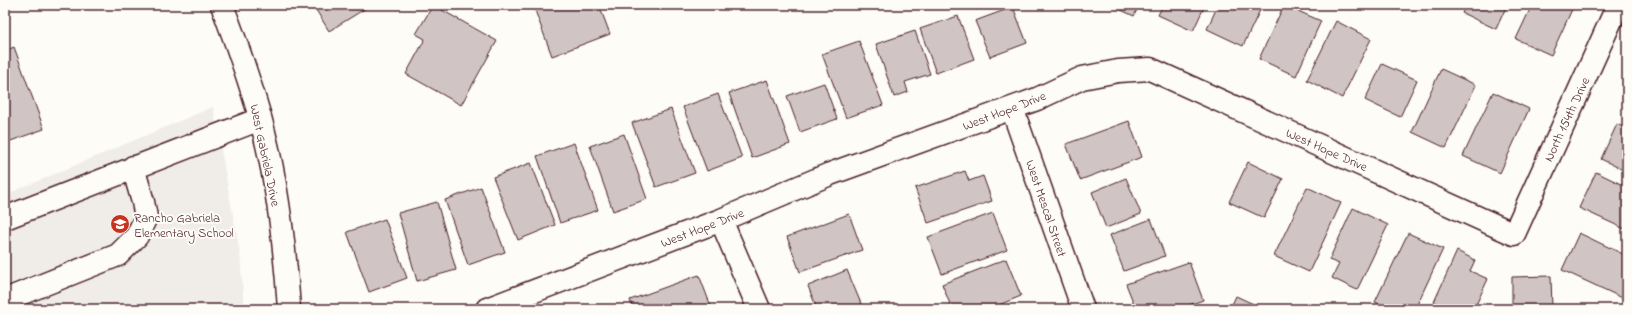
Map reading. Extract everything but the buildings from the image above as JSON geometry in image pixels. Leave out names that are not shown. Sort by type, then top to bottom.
[{"type":"street","name":"West Gabriela Drive","points":[[222,5],[246,70],[260,119],[280,223],[289,309]]},
{"type":"street","name":"North 154th Drive","points":[[1514,234],[1618,5]]},
{"type":"street","name":"West Hope Drive","points":[[488,309],[721,220],[830,174],[1012,108],[1082,78],[1118,71],[1150,69],[1514,234]]},
{"type":"street","name":"West Mescal Street","points":[[1012,108],[1083,309]]},
{"type":"street","points":[[5,218],[132,167],[260,119]]},
{"type":"street","points":[[5,300],[118,255],[137,236],[146,217],[132,167]]},
{"type":"street","points":[[721,220],[759,309]]},
{"type":"shaded area","name":"Rancho Gabriela Elementary School","points":[[213,107],[240,253],[244,309],[5,309],[5,195]]},
{"type":"place","name":"Rancho Gabriela Elementary School","points":[[120,224]]}]
